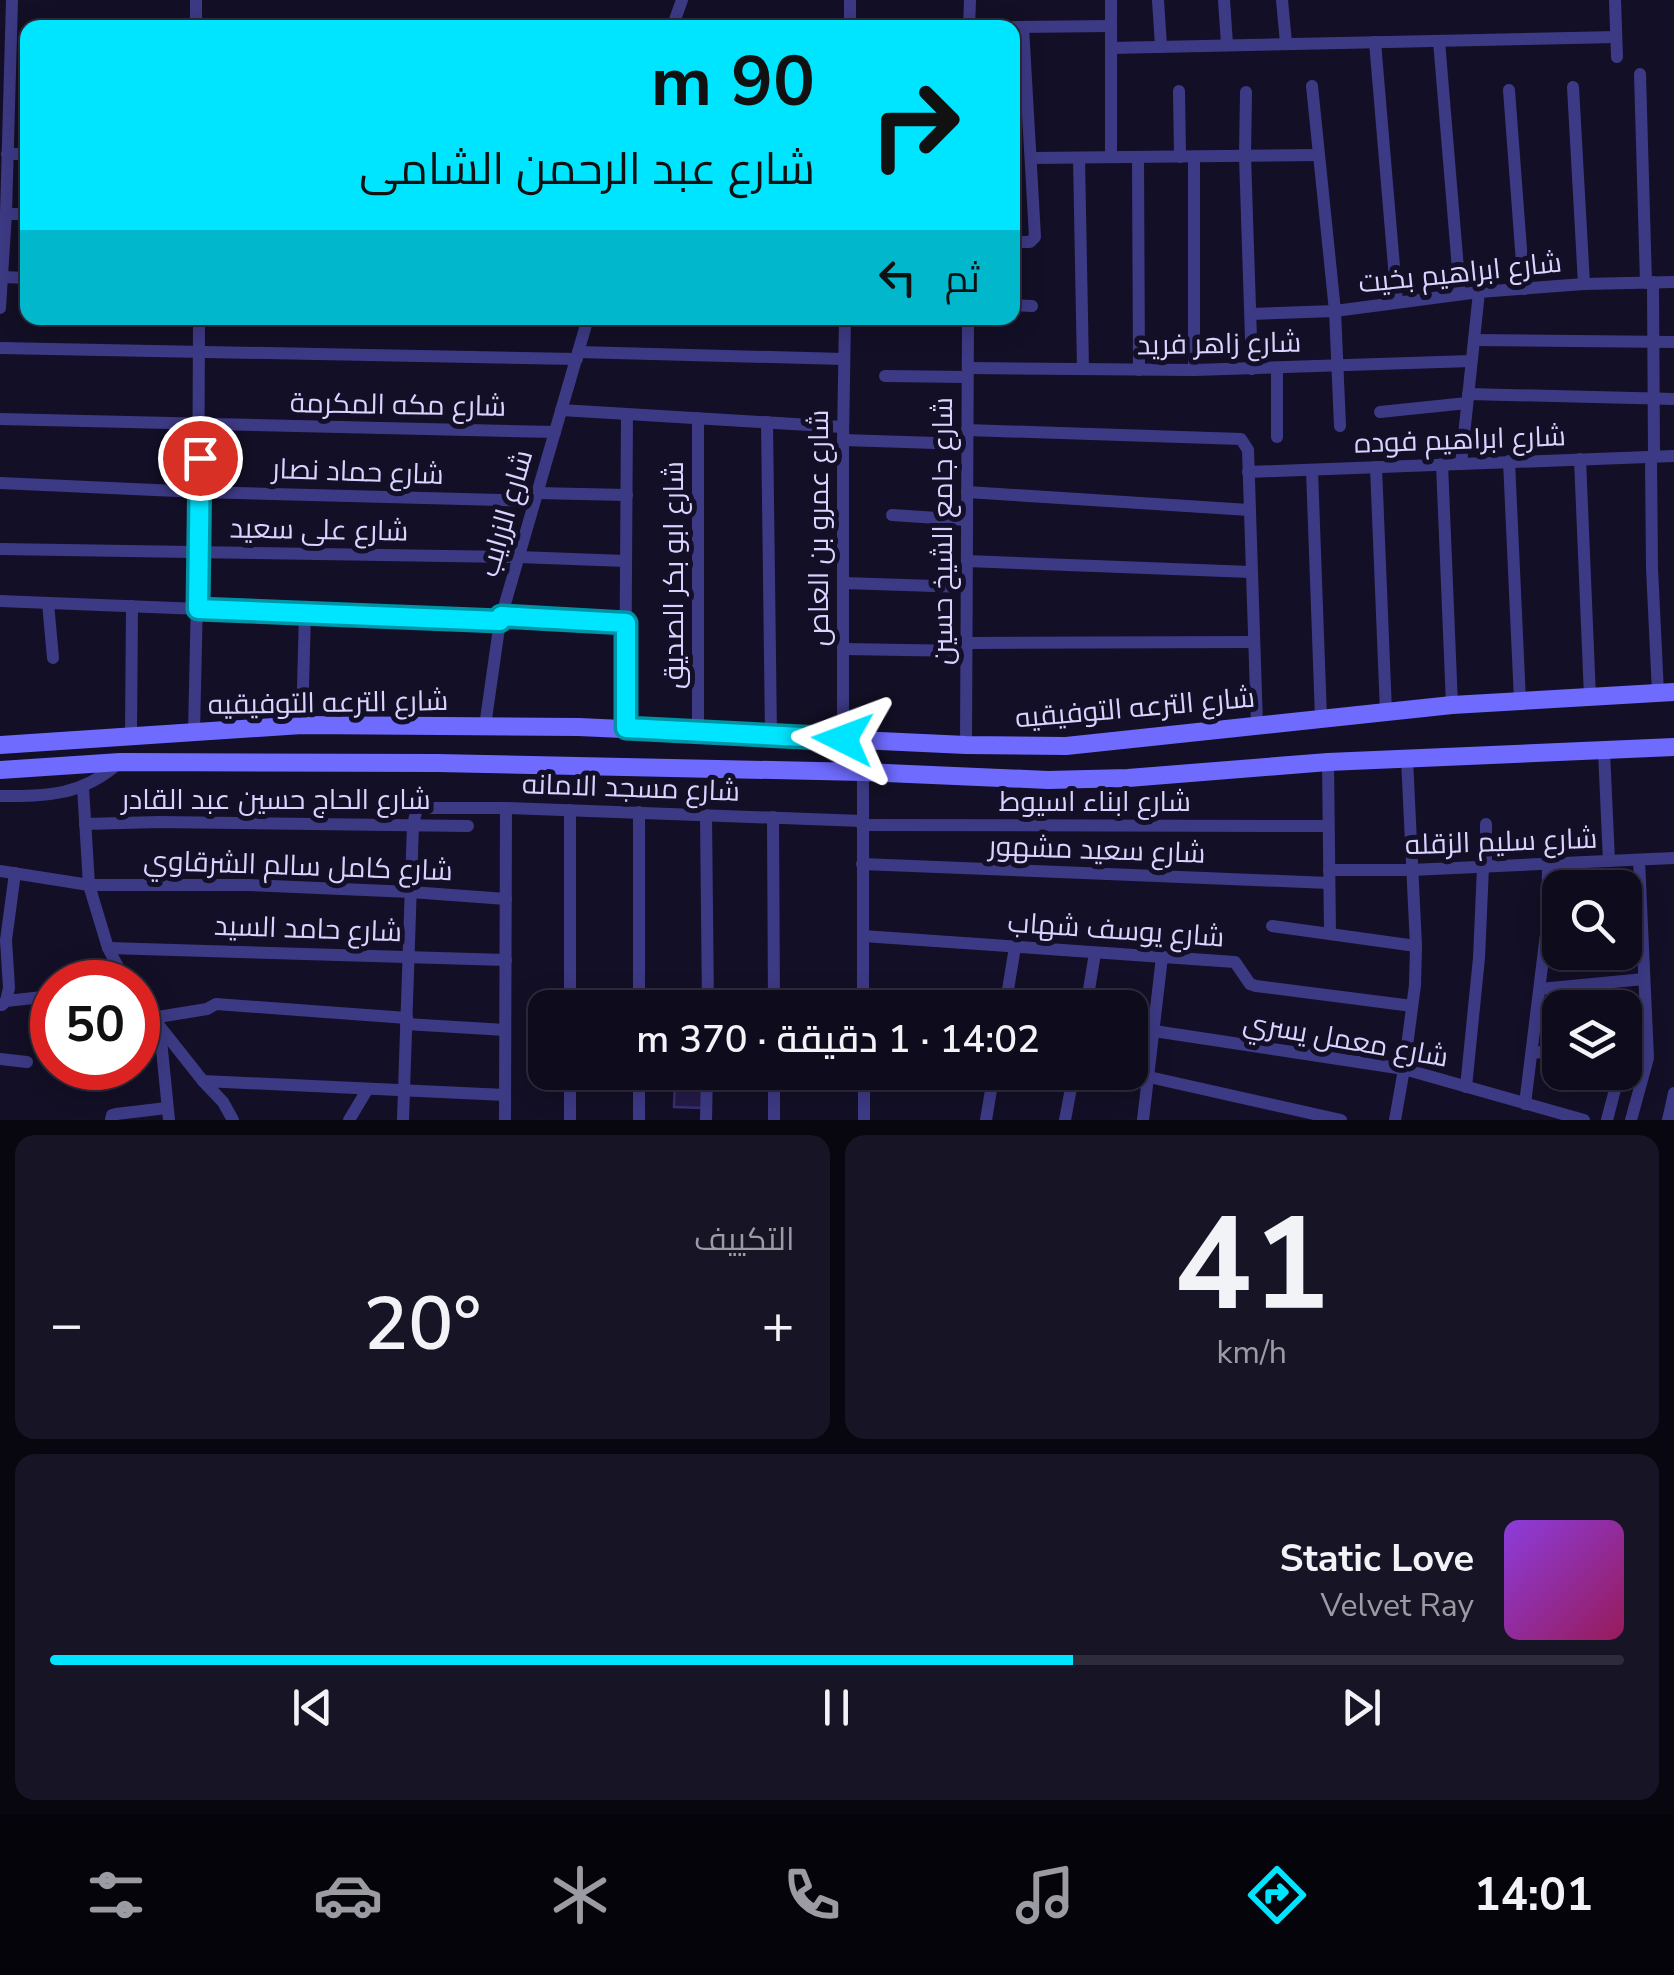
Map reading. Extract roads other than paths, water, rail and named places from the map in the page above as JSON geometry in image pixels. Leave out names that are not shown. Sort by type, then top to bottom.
[{"type":"main road","name":"شارع الترعه التوفيقيه","points":[[0,745],[302,725],[626,728],[966,745],[1066,746],[1452,706],[1666,693]]},
{"type":"main road","points":[[0,770],[120,762],[437,763],[1048,780],[1128,778],[1328,762],[1674,747]]},
{"type":"street","points":[[0,308],[12,0]]},
{"type":"street","points":[[1111,0],[1111,157]]},
{"type":"street","points":[[1158,0],[1160,46]]},
{"type":"street","points":[[1224,0],[1227,44]]},
{"type":"street","points":[[1282,0],[1286,43]]},
{"type":"street","points":[[1615,0],[1617,58]]},
{"type":"street","points":[[1020,27],[1111,26]]},
{"type":"street","points":[[1020,242],[1030,242],[1035,237],[1023,27]]},
{"type":"street","points":[[11,34],[20,34]]},
{"type":"street","points":[[1111,48],[1616,36]]},
{"type":"street","points":[[1439,41],[1460,293]]},
{"type":"street","points":[[1375,42],[1398,302]]},
{"type":"street","points":[[1640,74],[1653,342],[1652,568],[1666,693]]},
{"type":"street","points":[[1312,86],[1335,310],[1340,426]]},
{"type":"street","points":[[1573,87],[1584,284]]},
{"type":"street","points":[[1510,90],[1524,288]]},
{"type":"street","points":[[1179,91],[1187,156],[1194,370]]},
{"type":"street","points":[[1246,92],[1252,370]]},
{"type":"street","points":[[9,94],[20,94]]},
{"type":"street","points":[[7,154],[20,154]]},
{"type":"street","points":[[1031,158],[1318,155]]},
{"type":"street","points":[[1138,157],[1139,370]]},
{"type":"street","points":[[1079,158],[1083,370]]},
{"type":"street","points":[[6,214],[20,214]]},
{"type":"street","points":[[3,277],[20,278]]},
{"type":"street","name":"شارع ابراهيم بخيت","points":[[1251,314],[1335,310],[1524,288],[1674,282]]},
{"type":"street","points":[[1460,464],[1480,292]]},
{"type":"street","points":[[1020,306],[1032,306]]},
{"type":"street","points":[[194,732],[199,325]]},
{"type":"street","name":"شارع الزرايب","points":[[485,726],[500,619],[586,325]]},
{"type":"street","name":"شارع عمرو بن العاص","points":[[843,739],[845,325]]},
{"type":"street","name":"شارع جامع الشيخ حسين","points":[[966,745],[968,325]]},
{"type":"street","points":[[1474,340],[1674,342]]},
{"type":"street","points":[[0,348],[844,359]]},
{"type":"street","name":"شارع زاهر فريد","points":[[886,376],[1252,370],[1472,361]]},
{"type":"street","points":[[1276,436],[1277,368]]},
{"type":"street","points":[[1380,412],[1468,398],[1674,399]]},
{"type":"street","points":[[561,410],[766,422],[843,434],[1241,439],[1248,450],[1257,725]]},
{"type":"street","points":[[626,728],[627,414]]},
{"type":"street","name":"شارع ابو بكر الصديق","points":[[698,418],[698,732]]},
{"type":"street","name":"شارع مكه المكرمة","points":[[0,419],[554,432]]},
{"type":"street","points":[[766,422],[771,736]]},
{"type":"street","name":"شارع ابراهيم فوده","points":[[1248,472],[1674,456]]},
{"type":"street","points":[[1580,459],[1590,697]]},
{"type":"street","points":[[1509,462],[1520,702]]},
{"type":"street","points":[[1442,464],[1452,706]]},
{"type":"street","points":[[1376,468],[1386,712]]},
{"type":"street","points":[[1312,470],[1320,718]]},
{"type":"street","name":"شارع حماد نصار","points":[[0,483],[199,492],[627,496]]},
{"type":"street","points":[[967,492],[1249,510]]},
{"type":"street","points":[[892,514],[967,520]]},
{"type":"street","name":"شارع على سعيد","points":[[0,549],[626,561]]},
{"type":"street","points":[[966,561],[1251,572]]},
{"type":"street","points":[[843,583],[966,587]]},
{"type":"street","points":[[0,601],[626,623]]},
{"type":"street","points":[[48,603],[53,658]]},
{"type":"street","points":[[131,736],[132,606]]},
{"type":"street","points":[[302,725],[305,613]]},
{"type":"street","points":[[843,650],[1254,642]]},
{"type":"street","points":[[1604,750],[1608,862]]},
{"type":"street","points":[[1395,1120],[1412,1006],[1416,946],[1407,759]]},
{"type":"street","points":[[0,796],[54,795],[83,787],[120,762]]},
{"type":"street","points":[[1328,762],[1330,934]]},
{"type":"street","points":[[863,772],[863,990]]},
{"type":"street","points":[[83,787],[89,885],[114,960]]},
{"type":"street","name":"شارع مسجد الامانه","points":[[413,826],[417,808],[639,812],[862,823]]},
{"type":"street","points":[[505,1120],[506,808]]},
{"type":"street","points":[[570,810],[570,990]]},
{"type":"street","points":[[639,812],[639,990]]},
{"type":"street","points":[[706,815],[708,990]]},
{"type":"street","points":[[773,817],[774,990]]},
{"type":"street","name":"شارع ابناء اسيوط","points":[[862,823],[1328,826]]},
{"type":"street","name":"شارع الحاج حسين عبد القادر","points":[[84,824],[468,826]]},
{"type":"street","points":[[1466,1088],[1480,958],[1486,824]]},
{"type":"street","points":[[403,1120],[413,826]]},
{"type":"street","name":"شارع سليم الزقله","points":[[1329,876],[1674,858]]},
{"type":"street","points":[[1638,860],[1639,870]]},
{"type":"street","name":"شارع سعيد مشهور","points":[[862,864],[1329,876]]},
{"type":"street","points":[[1548,864],[1549,870]]},
{"type":"street","name":"شارع كامل سالم الشرقاوي","points":[[0,872],[89,885],[249,885],[506,899]]},
{"type":"street","points":[[16,873],[6,940],[9,988],[3,1003],[30,999]]},
{"type":"street","points":[[1272,926],[1416,946]]},
{"type":"street","name":"شارع يوسف شهاب","points":[[863,936],[1235,962],[1256,986],[1412,1006]]},
{"type":"street","points":[[1631,1120],[1646,1067],[1642,939]]},
{"type":"street","points":[[1007,990],[1015,947]]},
{"type":"street","name":"شارع حامد السيد","points":[[108,948],[506,960]]},
{"type":"street","points":[[1089,990],[1096,953]]},
{"type":"street","points":[[1143,1120],[1162,957]]},
{"type":"street","points":[[1525,1104],[1544,970]]},
{"type":"street","points":[[1540,989],[1644,979]]},
{"type":"street","points":[[160,1022],[216,1004],[504,1030]]},
{"type":"street","points":[[160,1028],[223,1102],[233,1120]]},
{"type":"street","name":"شارع معمل يسري","points":[[1154,1032],[1404,1069],[1584,1120]]},
{"type":"street","points":[[1642,1040],[1647,1040]]},
{"type":"street","points":[[1532,1053],[1542,1052]]},
{"type":"street","points":[[111,1120],[112,1114],[168,1114],[160,1053]]},
{"type":"street","points":[[0,1059],[27,1062]]},
{"type":"street","points":[[1149,1077],[1340,1120]]},
{"type":"street","points":[[203,1081],[505,1095]]},
{"type":"street","points":[[349,1120],[366,1090]]},
{"type":"street","points":[[570,1090],[570,1120]]},
{"type":"street","points":[[640,1090],[640,1120]]},
{"type":"street","points":[[706,1120],[707,1090]]},
{"type":"street","points":[[774,1090],[774,1120]]},
{"type":"street","points":[[864,1090],[864,1120]]},
{"type":"street","points":[[986,1120],[991,1090]]},
{"type":"street","points":[[1066,1120],[1071,1090]]},
{"type":"street","points":[[1607,1120],[1615,1090]]},
{"type":"street","points":[[1668,1120],[1674,1093]]}]
